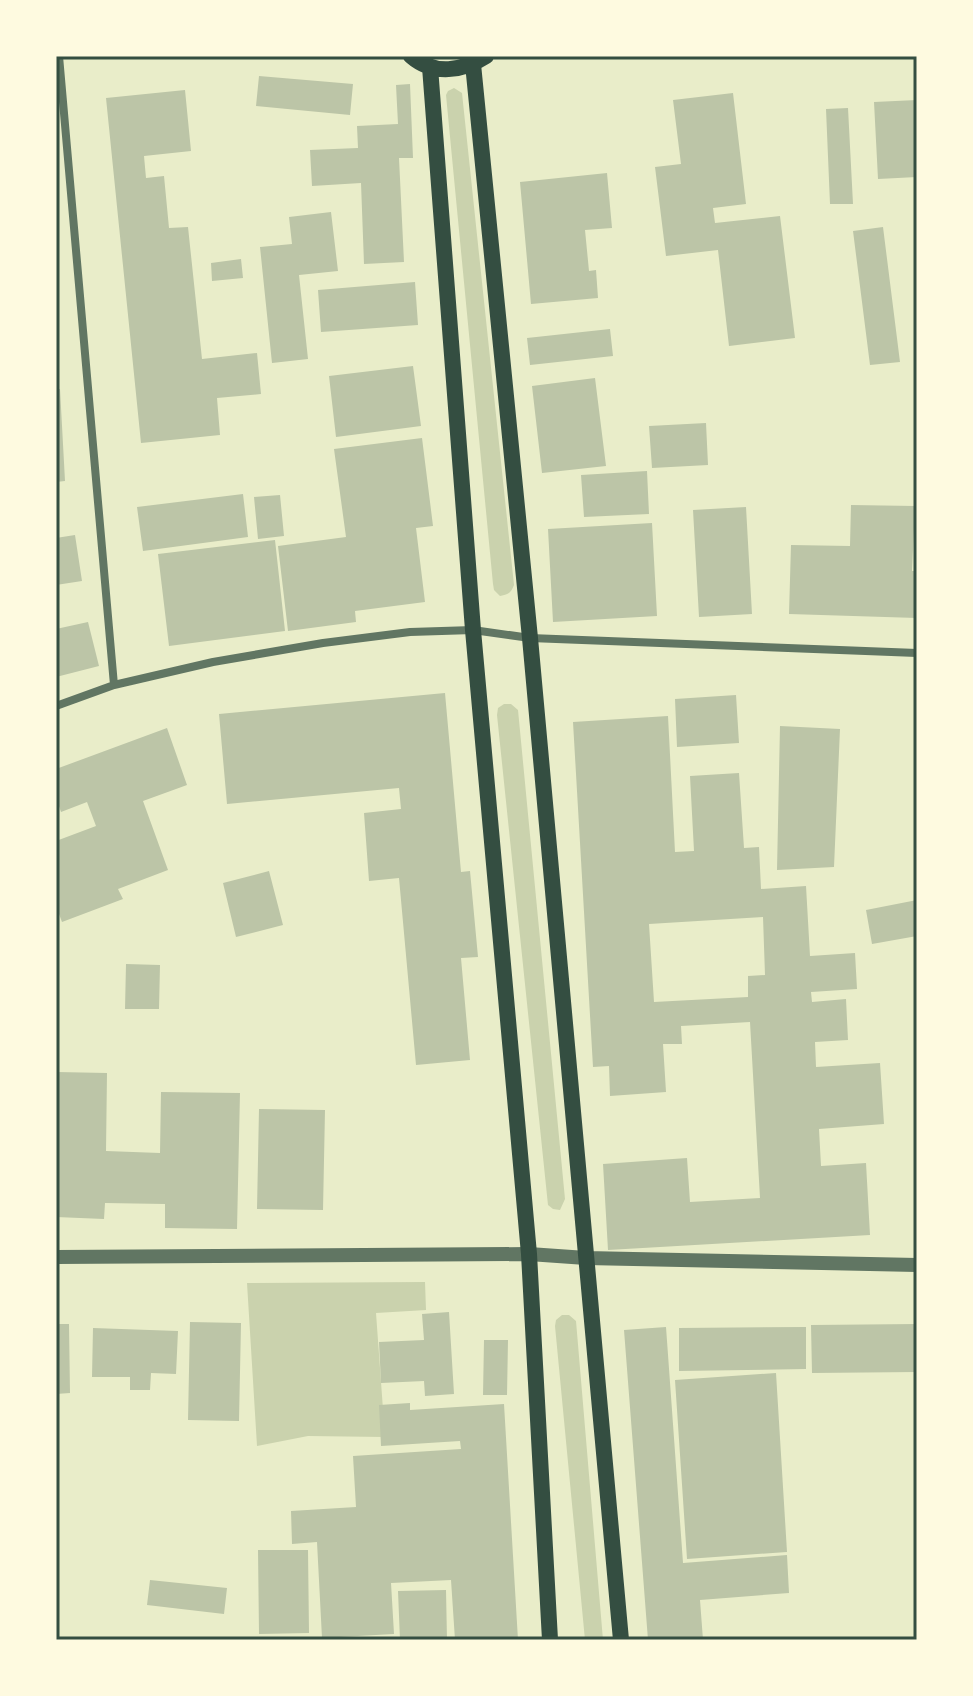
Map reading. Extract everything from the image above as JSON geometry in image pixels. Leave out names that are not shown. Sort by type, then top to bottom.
[{"type":"main road","points":[[411,56],[430,67],[445,70],[459,69],[480,60],[621,1640]]},
{"type":"main road","points":[[430,67],[473,630],[529,1254],[550,1640]]},
{"type":"street","points":[[59,56],[114,685]]},
{"type":"street","points":[[56,706],[114,685],[213,662],[410,632],[473,630],[530,638],[917,653]]},
{"type":"street","points":[[56,1257],[529,1254],[917,1265]]},
{"type":"green space","points":[[454,88],[462,93],[514,585],[509,593],[500,596],[493,584],[446,95]]},
{"type":"green space","points":[[511,704],[518,710],[565,1199],[560,1210],[548,1205],[497,715],[498,708]]},
{"type":"green space","points":[[425,1282],[426,1310],[376,1313],[385,1437],[308,1436],[257,1446],[247,1283]]},
{"type":"green space","points":[[562,1315],[569,1315],[576,1321],[603,1640],[585,1640],[555,1326]]},
{"type":"building","points":[[259,76],[353,84],[350,115],[256,106]]},
{"type":"building","points":[[410,84],[413,158],[399,158],[404,262],[364,264],[361,183],[312,186],[310,150],[358,148],[357,126],[398,124],[396,85]]},
{"type":"building","points":[[185,90],[191,151],[144,156],[146,178],[164,176],[169,228],[188,227],[202,359],[257,353],[261,394],[217,398],[220,435],[141,443],[106,98]]},
{"type":"building","points":[[733,93],[746,204],[713,208],[715,223],[780,216],[795,338],[729,346],[718,250],[666,256],[655,167],[681,164],[673,100]]},
{"type":"building","points":[[917,100],[917,177],[878,179],[874,102]]},
{"type":"building","points":[[848,108],[853,204],[830,204],[826,109]]},
{"type":"building","points":[[607,173],[612,228],[585,230],[589,271],[596,270],[598,298],[531,304],[520,182]]},
{"type":"building","points":[[331,212],[338,271],[299,275],[308,359],[272,363],[260,247],[292,244],[289,217]]},
{"type":"building","points":[[883,227],[900,362],[870,365],[853,231]]},
{"type":"building","points":[[241,259],[243,278],[212,281],[211,263]]},
{"type":"building","points":[[415,282],[418,325],[321,332],[318,290]]},
{"type":"building","points":[[610,329],[613,356],[530,365],[527,338]]},
{"type":"building","points":[[413,366],[421,426],[336,437],[329,376]]},
{"type":"building","points":[[595,378],[606,466],[542,473],[532,386]]},
{"type":"building","points":[[56,389],[60,389],[65,481],[56,482]]},
{"type":"building","points":[[706,423],[708,465],[652,468],[649,426]]},
{"type":"building","points":[[422,438],[433,526],[416,528],[425,602],[355,611],[356,622],[288,631],[278,546],[346,537],[334,449]]},
{"type":"building","points":[[647,471],[649,514],[584,517],[581,475]]},
{"type":"building","points":[[243,494],[248,537],[143,551],[137,507]]},
{"type":"building","points":[[280,495],[284,536],[258,539],[254,497]]},
{"type":"building","points":[[851,505],[915,506],[912,571],[917,571],[917,618],[789,614],[791,545],[850,546]]},
{"type":"building","points":[[746,507],[752,614],[699,617],[693,510]]},
{"type":"building","points":[[652,523],[657,616],[553,622],[548,529]]},
{"type":"building","points":[[75,535],[82,581],[56,585],[56,538]]},
{"type":"building","points":[[275,540],[285,631],[169,646],[158,554]]},
{"type":"building","points":[[88,622],[99,666],[56,677],[56,629]]},
{"type":"building","points":[[445,693],[461,872],[470,871],[478,957],[461,958],[470,1060],[416,1065],[399,878],[369,881],[364,813],[401,809],[399,788],[227,804],[219,714]]},
{"type":"building","points":[[736,695],[739,743],[677,747],[675,699]]},
{"type":"building","points":[[668,716],[675,852],[694,851],[690,776],[739,773],[744,848],[759,847],[761,889],[806,886],[810,956],[855,953],[857,989],[811,992],[812,1002],[846,999],[848,1040],[815,1042],[816,1067],[880,1063],[884,1124],[819,1129],[821,1166],[866,1163],[870,1235],[608,1250],[603,1164],[687,1158],[690,1202],[760,1198],[750,1022],[681,1026],[682,1044],[663,1044],[666,1092],[610,1096],[609,1066],[593,1067],[573,722]],"holes":[[[763,917],[765,975],[748,976],[748,997],[654,1002],[649,924]]]},
{"type":"building","points":[[780,726],[840,729],[834,867],[777,870]]},
{"type":"building","points":[[167,728],[187,785],[143,801],[168,870],[118,889],[123,899],[62,922],[56,906],[56,841],[96,826],[87,802],[61,812],[56,797],[56,769]]},
{"type":"building","points":[[269,871],[283,925],[236,937],[223,883]]},
{"type":"building","points":[[917,900],[917,936],[872,944],[866,910]]},
{"type":"building","points":[[126,964],[160,965],[159,1009],[125,1009]]},
{"type":"building","points":[[57,1072],[107,1073],[106,1151],[160,1153],[161,1092],[240,1093],[237,1229],[165,1228],[165,1204],[105,1203],[104,1219],[56,1217]]},
{"type":"building","points":[[259,1109],[325,1110],[323,1210],[257,1209]]},
{"type":"building","points":[[449,1312],[454,1394],[425,1396],[424,1381],[381,1383],[379,1342],[424,1340],[422,1314]]},
{"type":"building","points":[[190,1322],[241,1323],[239,1421],[188,1420]]},
{"type":"building","points":[[56,1324],[69,1324],[70,1393],[56,1394]]},
{"type":"building","points":[[917,1324],[917,1372],[812,1373],[811,1325]]},
{"type":"building","points":[[666,1327],[683,1563],[787,1555],[789,1593],[700,1600],[703,1640],[648,1640],[624,1330]]},
{"type":"building","points":[[806,1327],[806,1369],[679,1371],[679,1328]]},
{"type":"building","points":[[93,1328],[178,1331],[176,1374],[151,1373],[150,1390],[130,1390],[130,1377],[92,1377]]},
{"type":"building","points":[[484,1340],[508,1340],[507,1395],[483,1395]]},
{"type":"building","points":[[776,1373],[787,1552],[687,1559],[675,1380]]},
{"type":"building","points":[[410,1403],[410,1410],[504,1404],[518,1640],[455,1640],[451,1580],[391,1583],[394,1634],[322,1638],[317,1542],[292,1544],[291,1511],[356,1507],[353,1456],[461,1449],[460,1441],[381,1446],[379,1405]]},
{"type":"building","points":[[258,1550],[308,1550],[309,1633],[259,1634]]},
{"type":"building","points":[[150,1580],[227,1588],[224,1614],[147,1605]]},
{"type":"building","points":[[446,1590],[447,1640],[400,1640],[398,1591]]}]
